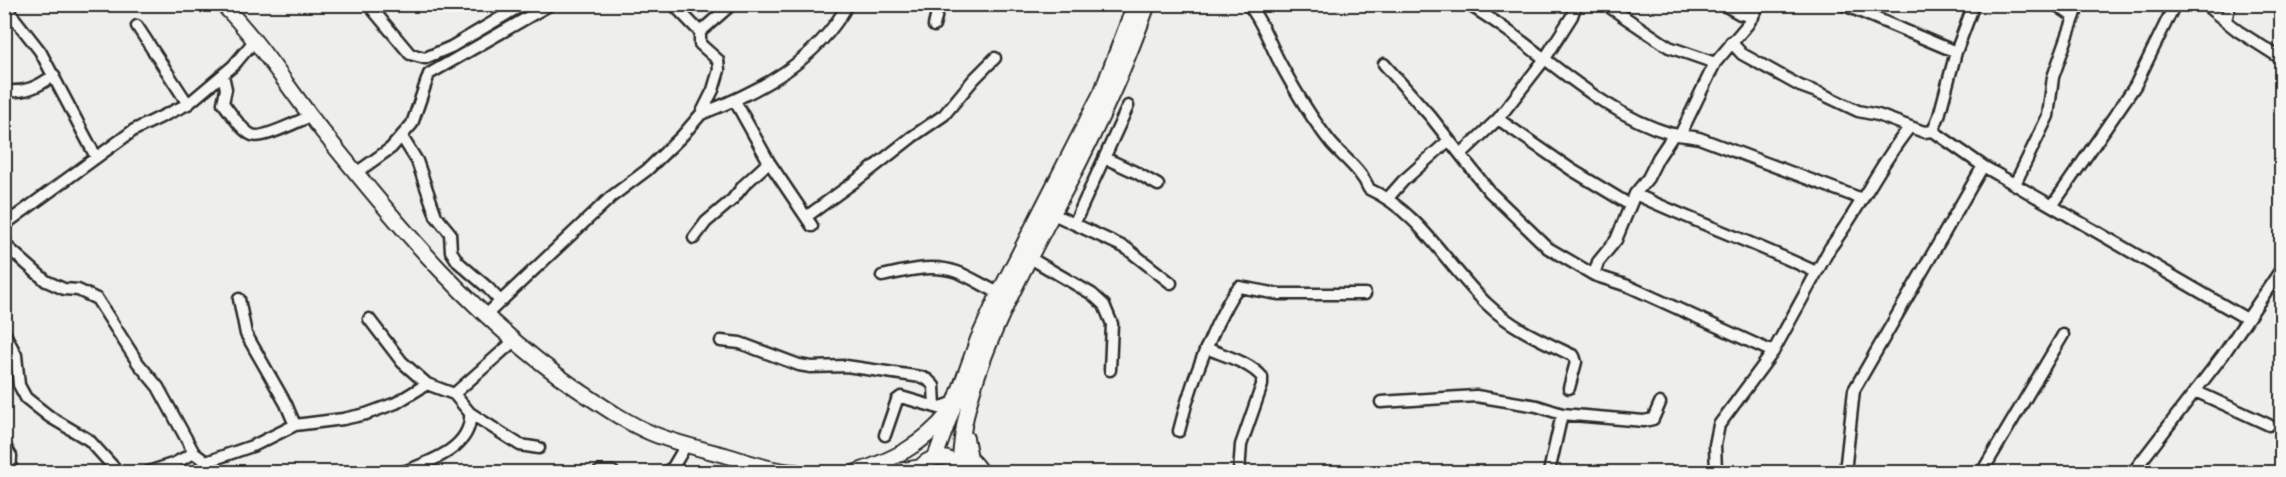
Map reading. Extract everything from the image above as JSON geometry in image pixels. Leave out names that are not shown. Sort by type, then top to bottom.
[{"type":"main road","points":[[222,4],[255,40],[311,116],[425,256],[485,316],[514,340],[562,378],[622,418],[651,433],[742,466],[796,472]]},
{"type":"main road","points":[[893,472],[919,470],[935,458],[978,339],[1102,91],[1135,4]]},
{"type":"main road","points":[[963,471],[960,445],[965,421],[977,378],[996,328],[1108,104],[1148,4]]},
{"type":"main road","points":[[856,472],[883,463],[914,447],[928,436],[954,405]]},
{"type":"main road","points":[[965,421],[968,453],[973,464],[981,472]]},
{"type":"main road","points":[[935,458],[946,458],[963,471]]},
{"type":"street","points":[[373,6],[410,54],[425,58],[451,47],[524,4]]},
{"type":"street","points":[[356,173],[391,148],[412,124],[429,74],[551,4]]},
{"type":"street","points":[[485,316],[611,197],[647,170],[701,114],[713,90],[719,70],[718,60],[700,44],[700,32],[673,4]]},
{"type":"street","points":[[700,32],[732,4]]},
{"type":"street","points":[[701,114],[759,89],[818,46],[832,32],[848,4]]},
{"type":"street","points":[[934,26],[939,4]]},
{"type":"street","points":[[1248,4],[1258,16],[1279,61],[1311,116],[1332,143],[1365,178],[1369,189],[1388,198],[1438,247],[1468,284],[1495,311],[1535,338],[1574,356],[1576,362],[1569,388]]},
{"type":"street","points":[[1467,4],[1605,102],[1677,135],[1700,138],[1862,199]]},
{"type":"street","points":[[1461,154],[1498,119],[1544,60],[1572,16],[1576,4]]},
{"type":"street","points":[[1605,4],[1669,47],[1714,63]]},
{"type":"street","points":[[1722,4],[1750,20]]},
{"type":"street","points":[[1594,275],[1598,262],[1616,240],[1633,199],[1648,178],[1658,158],[1677,135],[1714,63],[1750,20],[1760,4]]},
{"type":"street","points":[[1842,4],[1956,52]]},
{"type":"street","points":[[1933,131],[1949,83],[1956,52],[1974,4]]},
{"type":"street","points":[[2055,4],[2074,17]]},
{"type":"street","points":[[2015,184],[2048,116],[2053,77],[2079,4]]},
{"type":"street","points":[[2052,206],[2135,86],[2175,4]]},
{"type":"street","points":[[2204,4],[2238,31],[2282,59]]},
{"type":"street","points":[[2226,20],[2230,4]]},
{"type":"street","points":[[4,5],[40,51],[96,157]]},
{"type":"street","points":[[137,26],[188,104]]},
{"type":"street","points":[[4,225],[134,130],[188,104],[224,75],[255,40]]},
{"type":"street","points":[[1731,42],[1742,54],[1800,86],[1858,111],[1878,115],[1909,128],[1924,132],[1933,131],[1983,166],[2247,320]]},
{"type":"street","points":[[735,101],[769,162],[809,222],[865,174],[944,115],[995,58]]},
{"type":"street","points":[[1384,64],[1431,117],[1489,191],[1533,235],[1562,257],[1594,275],[1628,286],[1773,352]]},
{"type":"street","points":[[4,91],[25,91],[39,86],[54,75]]},
{"type":"street","points":[[224,75],[226,89],[223,103],[243,128],[253,136],[277,130],[311,116]]},
{"type":"street","points":[[1074,224],[1128,106]]},
{"type":"street","points":[[1498,119],[1572,170],[1633,199],[1732,235],[1816,272]]},
{"type":"street","points":[[1716,472],[1716,434],[1719,425],[1773,352],[1816,272],[1892,149],[1909,128]]},
{"type":"street","points":[[402,137],[417,161],[436,216],[450,233],[451,252],[458,262],[500,301]]},
{"type":"street","points":[[1388,198],[1419,166],[1448,141]]},
{"type":"street","points":[[1105,158],[1158,185]]},
{"type":"street","points":[[693,238],[706,222],[732,200],[744,185],[769,162]]},
{"type":"street","points":[[1845,472],[1854,390],[1983,166]]},
{"type":"street","points":[[1053,214],[1125,248],[1171,283]]},
{"type":"street","points":[[4,244],[46,281],[64,289],[78,290],[97,299],[138,363],[158,387],[194,453],[206,462],[212,472]]},
{"type":"street","points":[[1030,258],[1092,294],[1104,305],[1112,324],[1110,370]]},
{"type":"street","points":[[882,276],[915,269],[943,268],[957,272],[999,293]]},
{"type":"street","points":[[2133,472],[2247,320],[2282,268]]},
{"type":"street","points":[[1179,430],[1188,394],[1206,348],[1228,302],[1239,287],[1279,294],[1365,294]]},
{"type":"street","points":[[239,298],[246,334],[286,404],[295,425]]},
{"type":"street","points":[[369,319],[402,362],[427,384],[454,394],[470,413],[520,445],[539,448]]},
{"type":"street","points":[[4,332],[11,342],[17,360],[19,385],[26,399],[50,417],[89,440],[118,472]]},
{"type":"street","points":[[1982,472],[2063,334]]},
{"type":"street","points":[[454,394],[514,340]]},
{"type":"street","points":[[721,341],[740,343],[799,365],[846,366],[921,377],[934,386],[935,407]]},
{"type":"street","points":[[1206,348],[1247,365],[1262,377],[1262,385],[1241,445],[1239,472]]},
{"type":"street","points":[[4,365],[17,360]]},
{"type":"street","points":[[206,462],[255,445],[295,425],[366,414],[396,403],[427,384]]},
{"type":"street","points":[[2195,391],[2269,425]]},
{"type":"street","points":[[1381,402],[1476,396],[1537,406],[1562,414],[1650,421],[1656,415],[1660,403]]},
{"type":"street","points":[[885,435],[897,400],[901,397],[935,407],[954,405]]},
{"type":"street","points":[[404,472],[455,447],[467,428],[470,413]]},
{"type":"street","points":[[1549,472],[1562,414]]},
{"type":"street","points":[[4,445],[11,456],[10,472]]},
{"type":"street","points":[[666,472],[673,467],[686,445]]},
{"type":"street","points":[[148,472],[175,463],[194,453]]},
{"type":"street","points":[[599,472],[613,472]]}]
